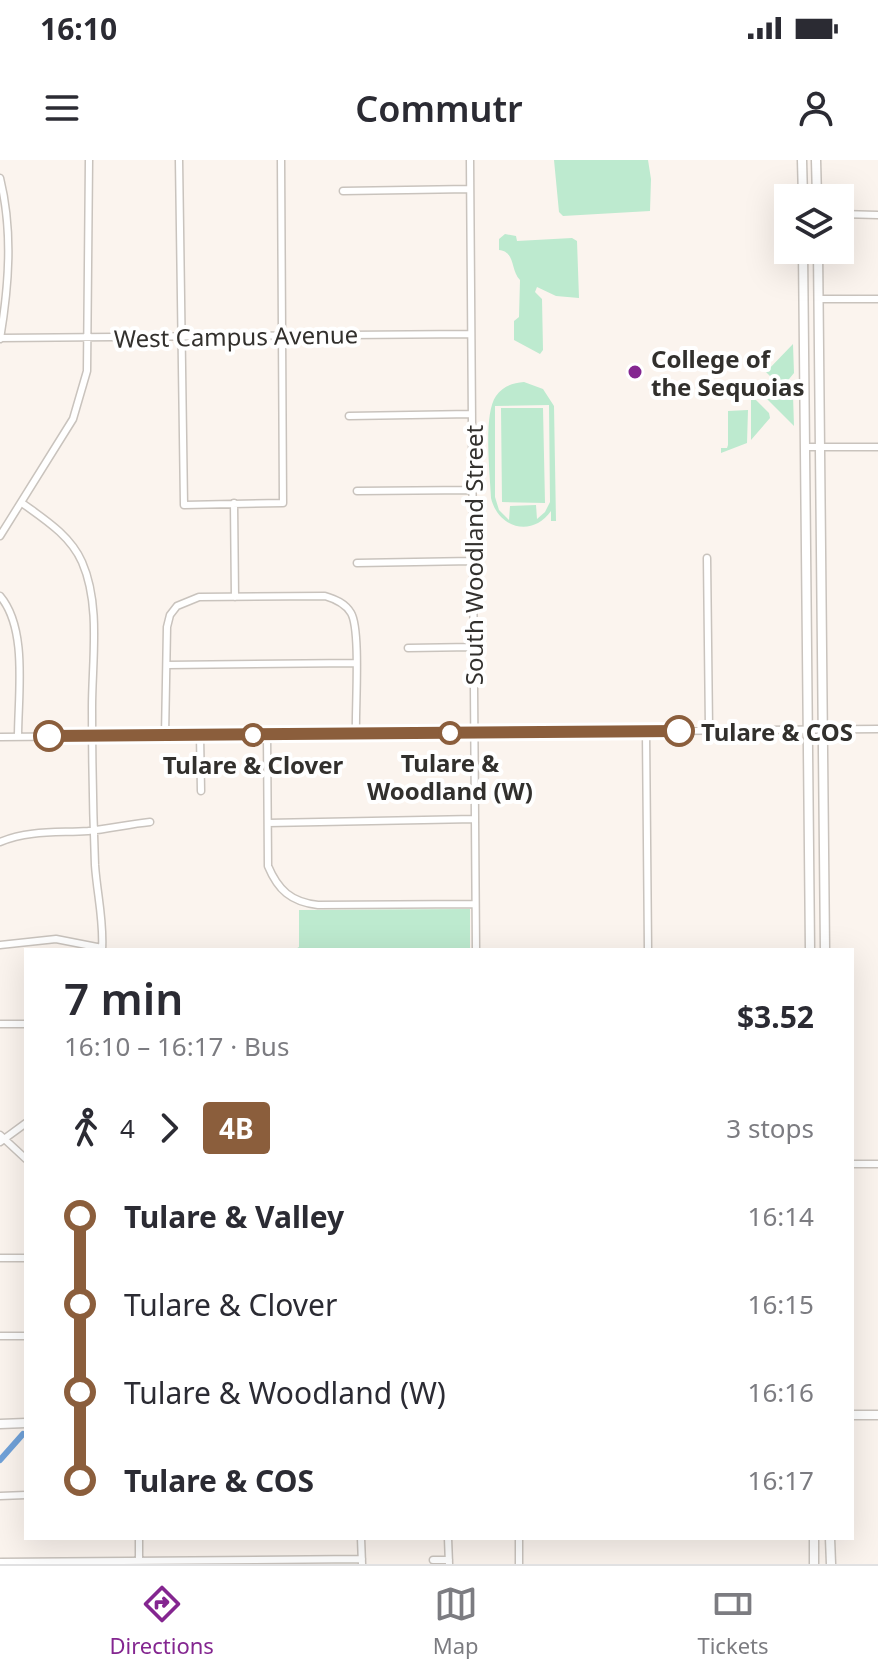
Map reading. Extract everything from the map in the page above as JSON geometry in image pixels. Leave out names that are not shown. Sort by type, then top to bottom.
[{"type":"main road","points":[[802,160],[803,184]]},
{"type":"main road","points":[[816,160],[817,184]]},
{"type":"main road","points":[[803,264],[810,948]]},
{"type":"main road","points":[[818,264],[825,948]]},
{"type":"main road","points":[[854,1415],[878,1415]]},
{"type":"main road","points":[[0,1424],[24,1423]]},
{"type":"main road","points":[[814,1540],[814,1564]]},
{"type":"main road","points":[[830,1540],[831,1564]]},
{"type":"street","points":[[0,536],[73,419],[87,371],[90,337],[89,160]]},
{"type":"street","points":[[179,160],[184,505],[283,503],[281,160]]},
{"type":"street","name":"South Woodland Street","points":[[470,160],[476,948]]},
{"type":"street","points":[[0,178],[9,263],[0,338]]},
{"type":"street","points":[[343,191],[470,189]]},
{"type":"street","points":[[854,214],[878,215]]},
{"type":"street","points":[[818,299],[878,299]]},
{"type":"street","name":"West Campus Avenue","points":[[0,338],[471,334]]},
{"type":"street","points":[[349,416],[472,414]]},
{"type":"street","points":[[805,447],[878,447]]},
{"type":"street","points":[[357,491],[473,490]]},
{"type":"street","points":[[22,503],[53,525],[82,561],[93,607],[92,736],[102,948]]},
{"type":"street","points":[[234,503],[235,597]]},
{"type":"street","points":[[707,558],[709,729]]},
{"type":"street","points":[[357,563],[473,561]]},
{"type":"street","points":[[0,596],[12,613],[18,633],[18,737]]},
{"type":"street","points":[[165,736],[167,627],[170,615],[177,606],[199,597],[325,596],[345,606],[355,623],[356,733]]},
{"type":"street","points":[[408,648],[473,647]]},
{"type":"street","points":[[167,665],[355,663]]},
{"type":"street","points":[[0,737],[878,729]]},
{"type":"street","points":[[646,732],[648,948]]},
{"type":"street","points":[[267,734],[268,866],[275,882],[285,893],[304,904],[318,905],[475,904]]},
{"type":"street","points":[[200,735],[201,791]]},
{"type":"street","points":[[268,823],[475,819]]},
{"type":"street","points":[[0,842],[29,834],[95,830],[150,822]]},
{"type":"street","points":[[0,945],[56,939],[97,948]]},
{"type":"street","points":[[0,1024],[24,1024]]},
{"type":"street","points":[[24,1124],[1,1139],[24,1157]]},
{"type":"street","points":[[854,1164],[878,1164]]},
{"type":"street","points":[[0,1258],[24,1258]]},
{"type":"street","points":[[0,1336],[24,1336]]},
{"type":"street","points":[[0,1496],[24,1495]]},
{"type":"street","points":[[139,1540],[139,1563]]},
{"type":"street","points":[[0,1562],[362,1561],[361,1540]]},
{"type":"street","points":[[433,1560],[449,1562],[448,1540]]},
{"type":"street","points":[[519,1540],[519,1564]]},
{"type":"green space","points":[[554,160],[648,160],[650,211],[563,216],[559,212]]},
{"type":"green space","points":[[505,234],[516,236],[517,241],[572,238],[577,241],[579,298],[556,296],[537,287],[535,292],[542,299],[543,350],[540,354],[514,340],[514,321],[519,317],[520,280],[508,254],[499,250],[499,239]]},
{"type":"green space","points":[[793,344],[794,373],[785,384],[786,390],[793,395],[794,426],[767,399],[779,385],[766,372]]},
{"type":"green space","points":[[524,382],[543,389],[554,406],[556,521],[551,521],[551,511],[535,525],[526,527],[508,522],[495,508],[491,498],[488,430],[496,396],[508,386]],"holes":[[[549,405],[550,502],[537,519],[536,505],[510,506],[509,520],[499,510],[495,497],[495,406]]]},
{"type":"green space","points":[[751,395],[769,413],[770,418],[751,440]]},
{"type":"green space","points":[[501,408],[543,408],[545,503],[502,502]]},
{"type":"green space","points":[[748,410],[747,443],[721,453],[721,448],[728,445],[728,411]]},
{"type":"green space","points":[[470,909],[470,948],[297,948],[299,910]]},
{"type":"waterway","points":[[0,1460],[23,1434]]},
{"type":"bus line","name":"4B","points":[[49,736],[679,731]]},
{"type":"place","name":"College of the Sequoias","points":[[635,372]]},
{"type":"place","name":"Tulare & COS","points":[[679,731]]},
{"type":"place","name":"Tulare & Woodland (W)","points":[[450,733]]},
{"type":"place","name":"Tulare & Clover","points":[[253,735]]}]
